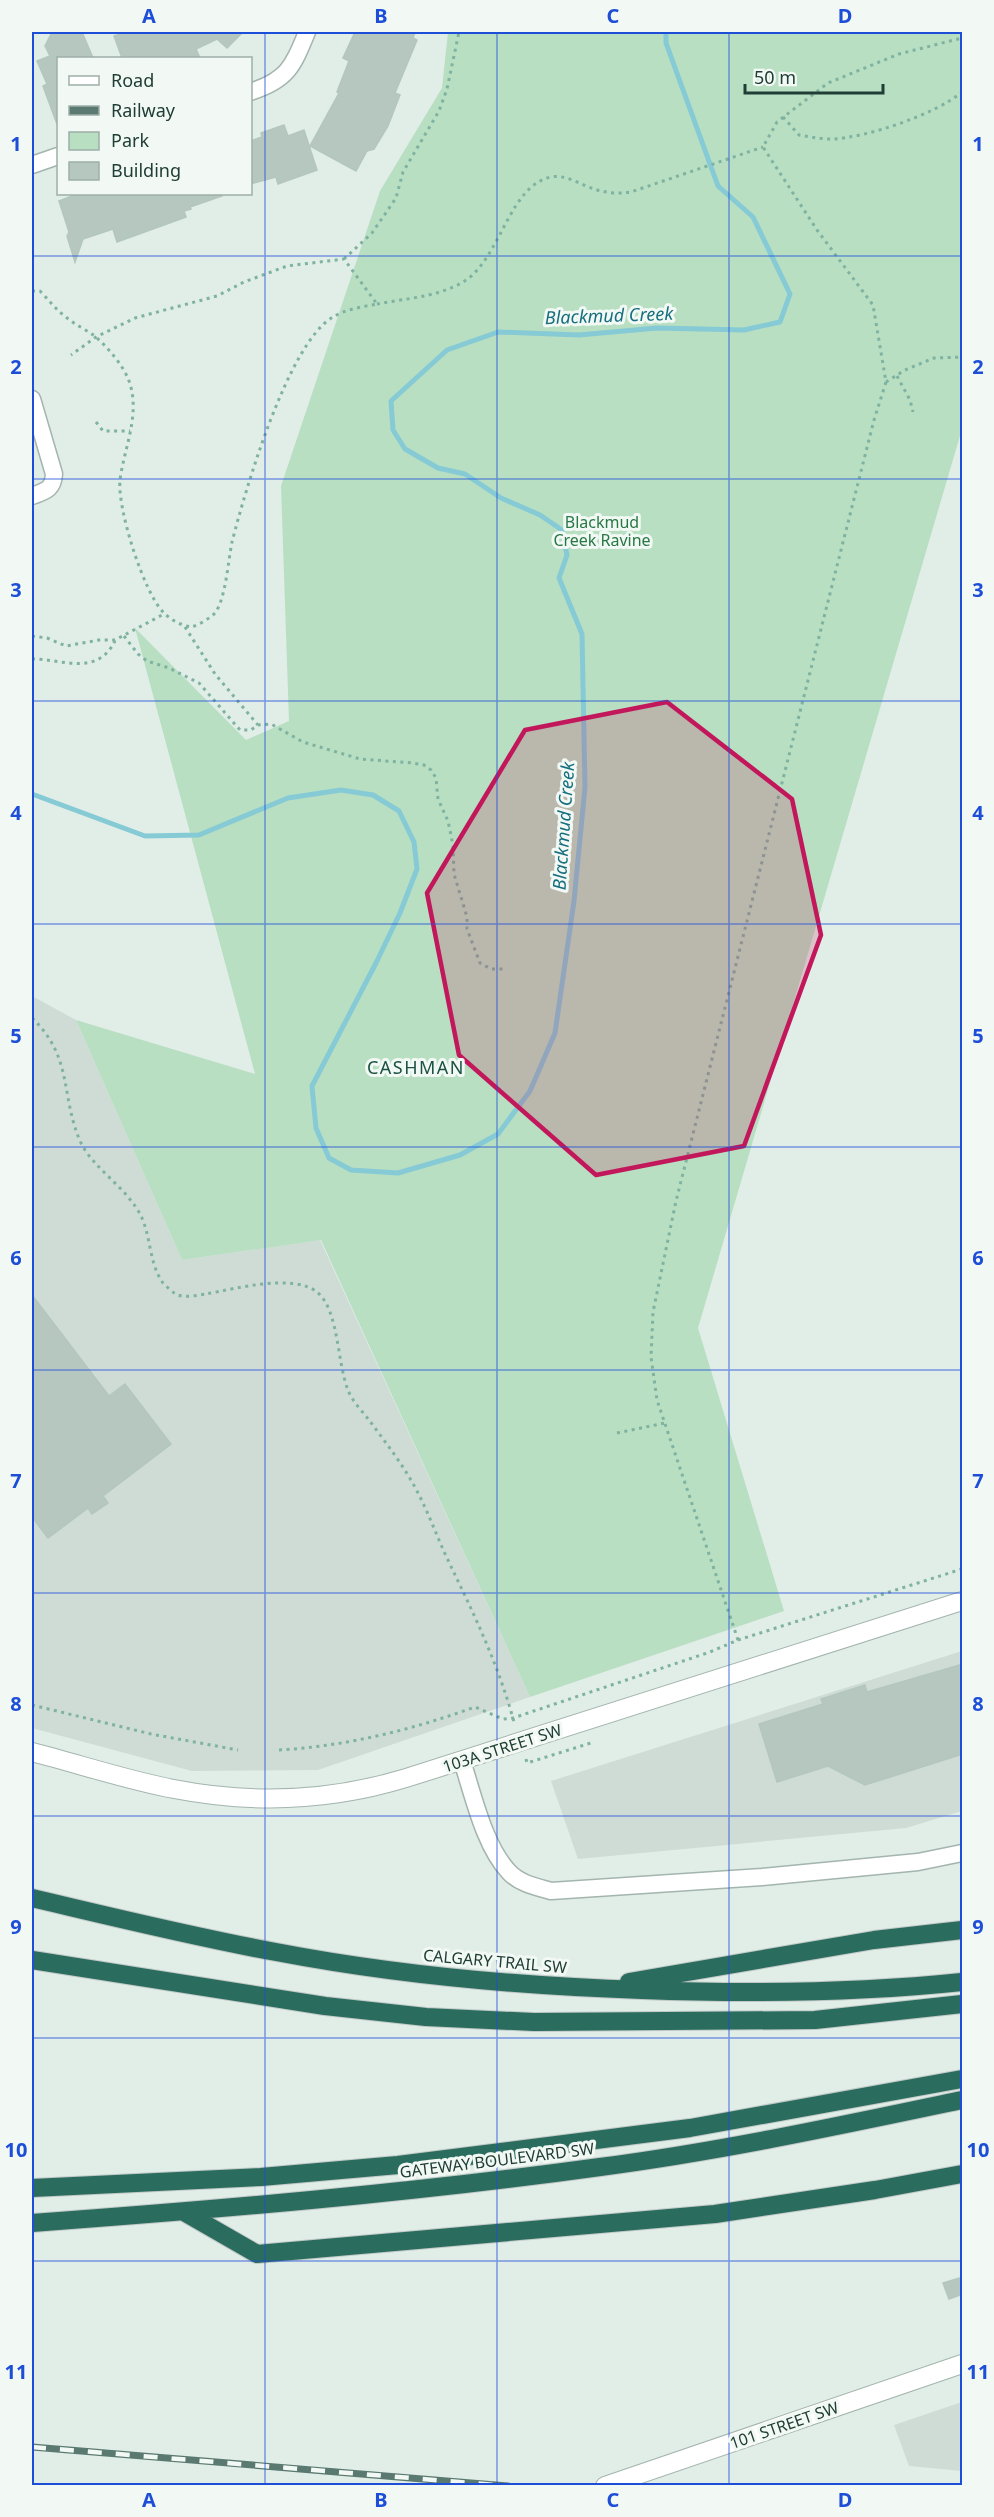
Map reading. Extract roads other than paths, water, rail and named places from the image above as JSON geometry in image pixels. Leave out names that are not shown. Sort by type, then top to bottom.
[{"type":"highway","name":"CALGARY TRAIL SW","points":[[32,1898],[277,1953],[481,1981],[591,1989],[750,1994],[838,1992],[963,1982]]},
{"type":"highway","points":[[591,1989],[874,1940],[963,1930]]},
{"type":"highway","points":[[32,1960],[326,2006],[426,2017],[534,2022],[815,2020],[963,2004]]},
{"type":"highway","points":[[32,2188],[261,2177],[398,2165],[690,2128],[963,2079]]},
{"type":"highway","name":"GATEWAY BOULEVARD SW","points":[[32,2223],[379,2195],[602,2167],[761,2140],[963,2100]]},
{"type":"highway","points":[[184,2212],[257,2254],[715,2214],[963,2174]]},
{"type":"street","points":[[252,91],[271,85],[290,69],[307,32]]},
{"type":"street","points":[[32,165],[57,156]]},
{"type":"street","points":[[32,399],[54,474],[49,490],[32,496]]},
{"type":"street","name":"103A STREET SW","points":[[32,1752],[172,1789],[236,1797],[312,1797],[381,1786],[963,1601]]},
{"type":"street","points":[[462,1761],[492,1847],[509,1873],[527,1885],[551,1891],[762,1877],[918,1862],[963,1853]]},
{"type":"street","name":"101 STREET SW","points":[[605,2486],[963,2364]]},
{"type":"waterway","name":"Blackmud Creek","points":[[32,794],[145,836],[199,835],[288,798],[341,790],[373,795],[399,811],[414,842],[417,869],[400,913],[376,963],[312,1086],[316,1128],[329,1158],[351,1170],[398,1173],[460,1155],[498,1134],[530,1091],[555,1033],[574,901],[585,787],[582,634],[559,578],[567,555],[562,530],[540,515],[501,498],[465,474],[438,468],[405,449],[393,430],[391,401],[447,350],[498,332],[579,335],[657,328],[744,330],[780,322],[790,294],[753,217],[718,186],[666,43],[666,32]]},
{"type":"railway","points":[[32,2447],[508,2486]]},
{"type":"district","name":"CASHMAN","points":[[416,1068]]},
{"type":"park label","name":"Blackmud Creek Ravine","points":[[602,531]]}]
